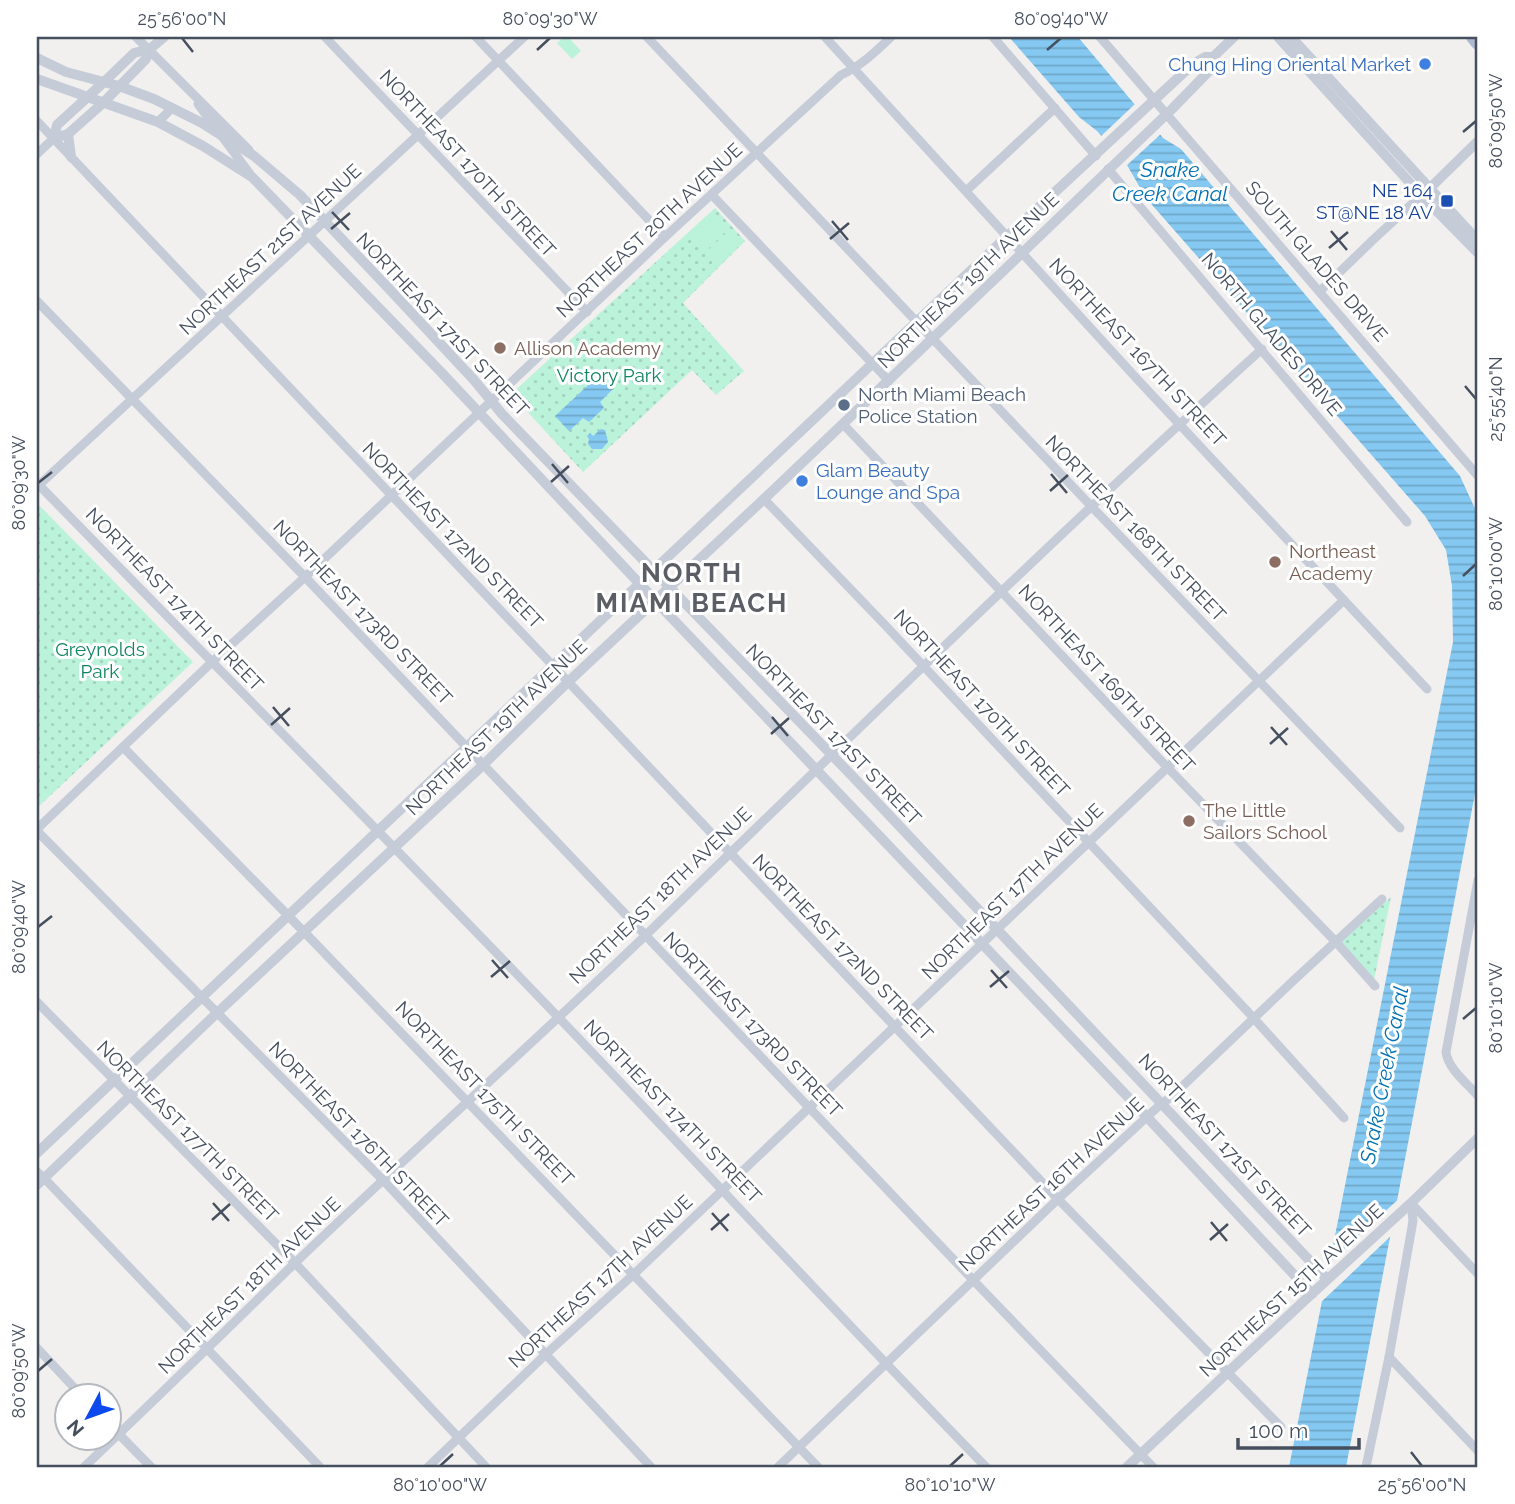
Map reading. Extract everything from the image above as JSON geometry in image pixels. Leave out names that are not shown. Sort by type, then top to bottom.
[{"type":"main road","points":[[1472,37],[1478,43]]},
{"type":"street","name":"NORTHEAST 171ST STREET","points":[[136,37],[254,156],[300,195],[444,347],[502,414],[998,930],[1306,1256],[1324,1279]]},
{"type":"street","points":[[54,138],[57,125],[134,53],[150,49],[164,37]]},
{"type":"street","name":"NORTHEAST 170TH STREET","points":[[325,37],[587,312]]},
{"type":"street","points":[[476,37],[666,237]]},
{"type":"street","name":"NORTHEAST 21ST AVENUE","points":[[38,484],[223,317],[524,37]]},
{"type":"street","name":"NORTHEAST 168TH STREET","points":[[647,37],[1400,828]]},
{"type":"street","name":"NORTHEAST 167TH STREET","points":[[825,37],[1138,380],[1427,689]]},
{"type":"street","name":"NORTHEAST 20TH AVENUE","points":[[37,830],[212,662],[666,237],[841,75],[864,62],[891,37]]},
{"type":"street","points":[[993,37],[1096,156]]},
{"type":"street","name":"SOUTH GLADES DRIVE","points":[[1100,37],[1478,476]]},
{"type":"street","name":"NORTHEAST 19TH AVENUE","points":[[39,1178],[484,765],[568,682],[843,424],[1155,125],[1212,68],[1213,57],[1234,37]]},
{"type":"street","points":[[1278,37],[1425,192],[1478,241]]},
{"type":"street","points":[[1291,37],[1478,253]]},
{"type":"street","points":[[37,154],[54,138],[68,134],[103,103],[146,59],[150,49]]},
{"type":"street","name":"NORTHEAST 19TH AVENUE","points":[[37,1153],[1007,236],[1193,64],[1205,57],[1213,57]]},
{"type":"street","name":"NORTHEAST 171ST STREET","points":[[37,58],[66,72],[119,86],[172,108],[219,133],[254,156]]},
{"type":"street","name":"NORTHEAST 171ST STREET","points":[[37,79],[158,122],[252,177]]},
{"type":"street","name":"NORTHEAST 171ST STREET","points":[[189,91],[252,177],[479,413],[1312,1294]]},
{"type":"street","points":[[158,122],[172,108]]},
{"type":"street","points":[[966,191],[1055,108]]},
{"type":"street","name":"NORTHEAST 172ND STREET","points":[[37,121],[729,853],[1281,1427]]},
{"type":"street","points":[[68,134],[71,157]]},
{"type":"street","points":[[1320,291],[1478,141]]},
{"type":"street","name":"NORTH GLADES DRIVE","points":[[1108,169],[1407,522]]},
{"type":"street","points":[[712,195],[888,381]]},
{"type":"street","name":"NORTHEAST 173RD STREET","points":[[37,301],[305,577],[1153,1467]]},
{"type":"street","name":"NORTHEAST 18TH AVENUE","points":[[122,1431],[383,1180],[645,935],[923,666],[1262,349]]},
{"type":"street","name":"NORTHEAST 169TH STREET","points":[[843,424],[1375,986]]},
{"type":"street","points":[[783,449],[798,466]]},
{"type":"street","name":"NORTHEAST 174TH STREET","points":[[38,484],[559,1017],[986,1467]]},
{"type":"street","name":"NORTHEAST 170TH STREET","points":[[764,499],[1255,1019],[1344,1118]]},
{"type":"street","points":[[681,546],[696,562]]},
{"type":"street","name":"NORTHEAST 17TH AVENUE","points":[[428,1467],[1344,600]]},
{"type":"street","points":[[710,658],[723,645]]},
{"type":"street","points":[[776,727],[790,713]]},
{"type":"street","name":"NORTHEAST 175TH STREET","points":[[123,747],[469,1102],[818,1467]]},
{"type":"street","name":"NORTHEAST 176TH STREET","points":[[37,830],[383,1180],[651,1467]]},
{"type":"street","points":[[1478,880],[1475,915],[1446,1052],[1451,1066],[1478,1096]]},
{"type":"street","name":"NORTHEAST 16TH AVENUE","points":[[778,1467],[1059,1199],[1382,900]]},
{"type":"street","name":"NORTHEAST 177TH STREET","points":[[37,1002],[295,1264],[486,1467]]},
{"type":"street","name":"NORTHEAST 15TH AVENUE","points":[[1127,1467],[1312,1294],[1324,1279],[1407,1207],[1478,1138]]},
{"type":"street","points":[[39,1178],[320,1467]]},
{"type":"street","points":[[1407,1207],[1478,1274]]},
{"type":"street","points":[[1366,1467],[1413,1221],[1407,1207]]},
{"type":"street","points":[[1291,1271],[1303,1268],[1306,1256]]},
{"type":"street","points":[[37,1348],[70,1382]]},
{"type":"street","points":[[1389,1357],[1478,1451]]},
{"type":"street","points":[[122,1437],[151,1467]]},
{"type":"street","name":"NORTHEAST 18TH AVENUE","points":[[84,1467],[100,1452]]},
{"type":"green space","points":[[568,37],[581,51],[572,59],[557,43]]},
{"type":"green space","name":"Victory Park","points":[[715,208],[745,241],[683,303],[744,371],[716,395],[692,370],[583,472],[511,394]]},
{"type":"green space","points":[[715,214],[727,227],[704,250],[691,237]]},
{"type":"green space","points":[[730,229],[742,241],[718,265],[706,252]]},
{"type":"green space","name":"Greynolds Park","points":[[37,503],[193,662],[37,808]]},
{"type":"green space","points":[[1391,897],[1374,980],[1340,943]]},
{"type":"water","name":"Snake Creek Canal","points":[[1009,37],[1078,37],[1163,138],[1181,149],[1460,476],[1478,515],[1478,778],[1346,1467],[1289,1467],[1453,642],[1452,586],[1446,550],[1425,516],[1146,198],[1127,165],[1097,131],[1079,117]]},
{"type":"water","points":[[599,375],[613,389],[600,402],[604,408],[589,422],[583,418],[569,431],[555,416]]},
{"type":"water","points":[[601,429],[605,430],[608,442],[602,449],[592,449],[587,436],[590,433],[593,436]]},
{"type":"pier","points":[[1135,104],[1162,133],[1126,166],[1100,137]]},
{"type":"pier","points":[[1403,1195],[1395,1235],[1317,1306],[1326,1262],[1331,1261]]},
{"type":"place","name":"Chung Hing Oriental Market","points":[[1425,64]]},
{"type":"place","name":"NE 164 ST@NE 18 AV","points":[[1447,201]]},
{"type":"place","name":"Allison Academy","points":[[500,348]]},
{"type":"place","name":"North Miami Beach Police Station","points":[[844,405]]},
{"type":"place","name":"Glam Beauty Lounge and Spa","points":[[802,481]]},
{"type":"place","name":"Northeast Academy","points":[[1275,562]]},
{"type":"place","name":"The Little Sailors School","points":[[1189,821]]},
{"type":"district","name":"NORTH MIAMI BEACH","points":[[692,588]]}]
